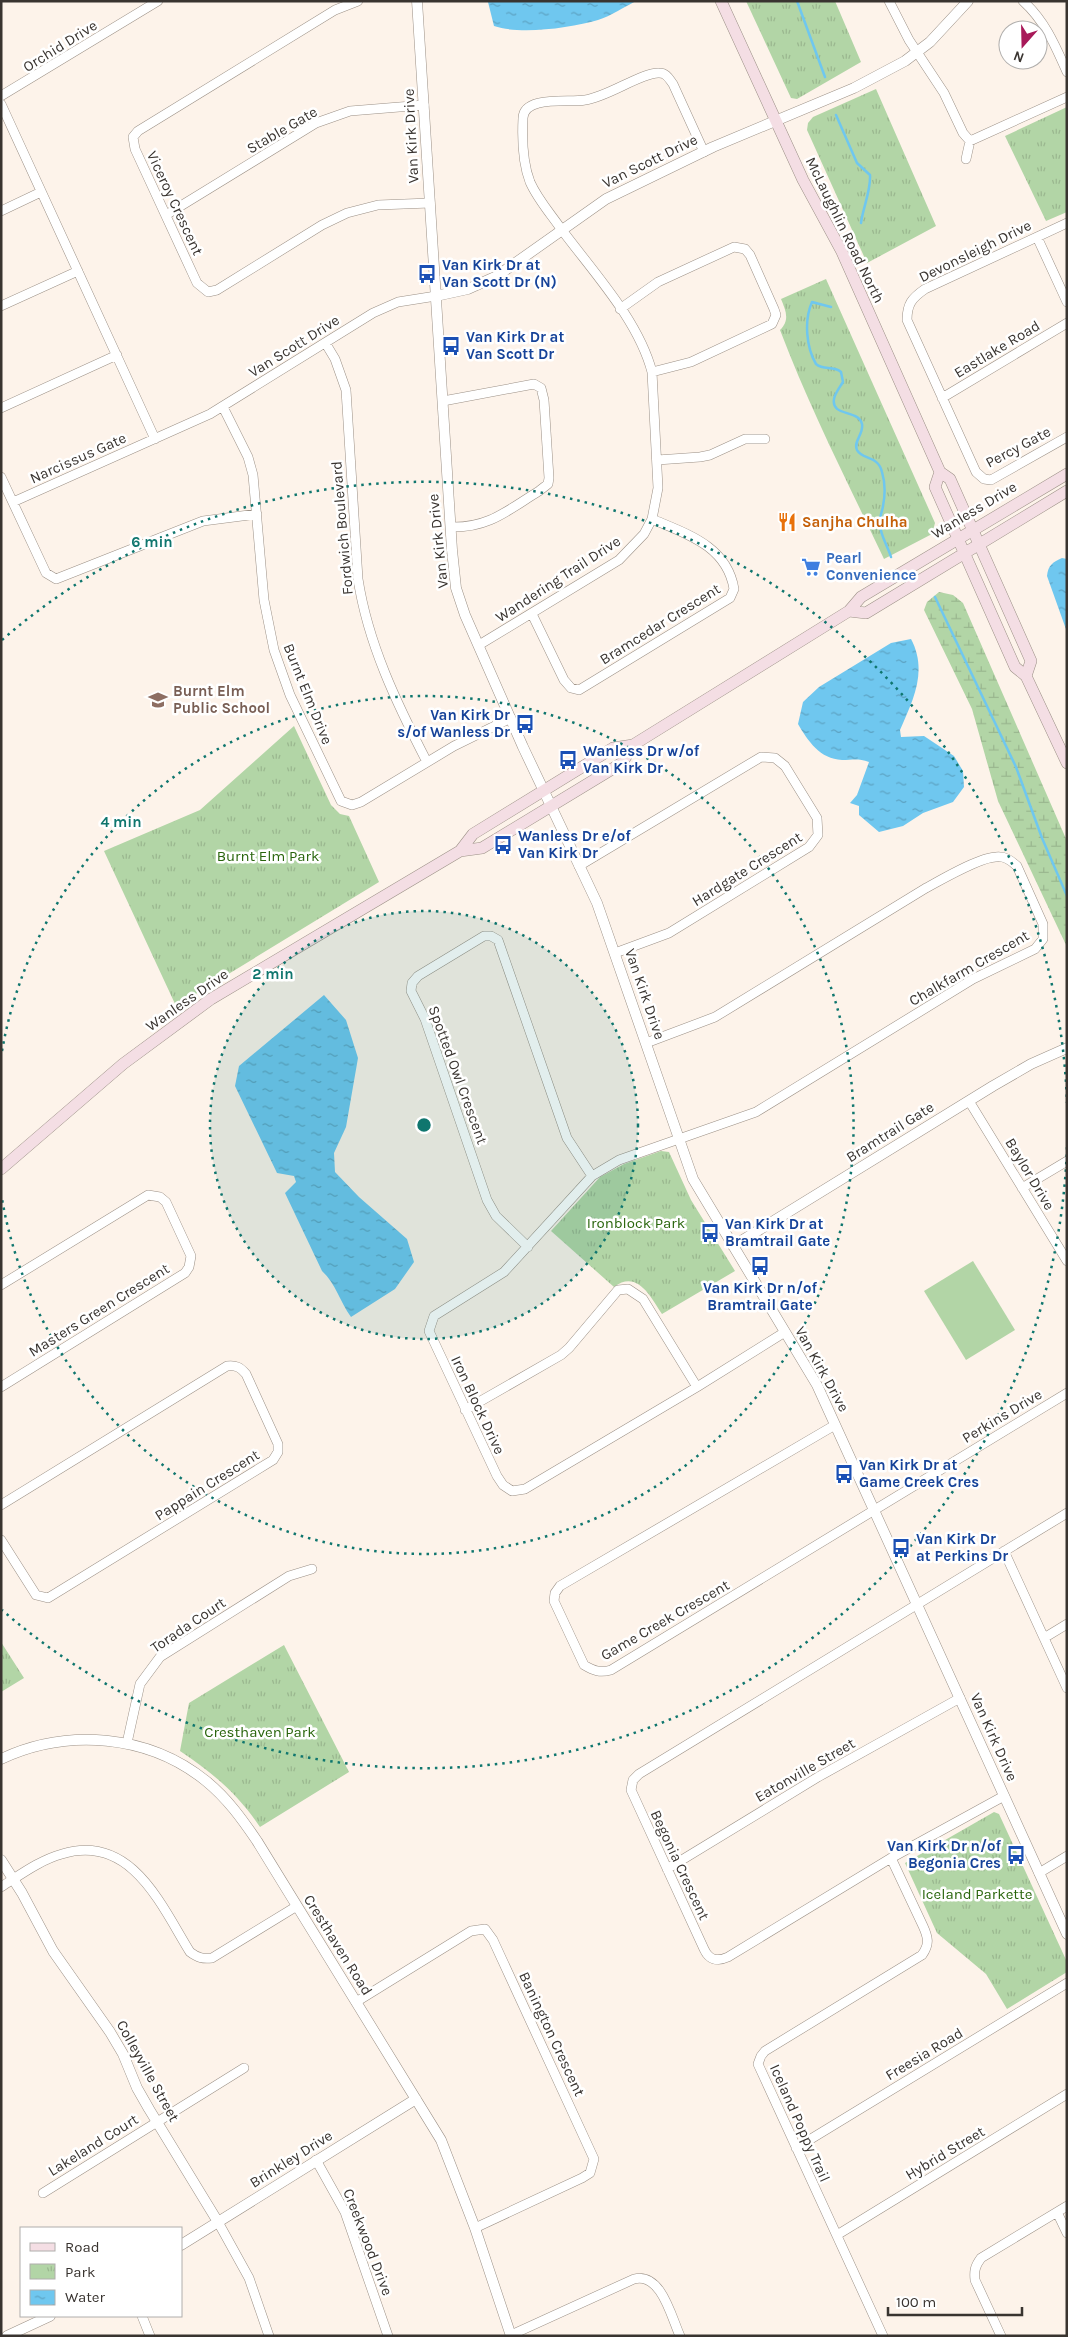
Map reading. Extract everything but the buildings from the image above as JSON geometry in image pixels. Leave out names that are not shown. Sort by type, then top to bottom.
[{"type":"main road","name":"McLaughlin Road North","points":[[720,1],[802,180],[842,252],[940,472],[950,479],[973,528],[1031,661],[1026,676]]},
{"type":"main road","name":"McLaughlin Road North","points":[[940,472],[935,487],[1015,667],[1026,676],[1067,763]]},
{"type":"main road","name":"Wanless Drive","points":[[1,1169],[123,1064],[211,999],[460,851],[473,834],[613,748],[633,745],[849,611],[860,597],[973,528],[1067,474]]},
{"type":"main road","name":"Wanless Drive","points":[[849,611],[866,613],[1067,491]]},
{"type":"main road","name":"Wanless Drive","points":[[460,851],[482,848],[622,763],[633,745]]},
{"type":"street","name":"Orchid Drive","points":[[1,96],[158,1]]},
{"type":"street","name":"Viceroy Crescent","points":[[358,1],[335,10],[136,134],[132,142],[197,283],[204,291],[211,292],[322,225],[347,213],[378,205],[430,203]]},
{"type":"street","name":"Van Kirk Drive","points":[[417,1],[450,527],[456,588],[465,615],[544,791],[597,903],[693,1179],[817,1385],[1067,1934]]},
{"type":"street","points":[[889,1],[917,52],[944,92],[963,133],[970,141]]},
{"type":"street","name":"Van Scott Drive","points":[[155,438],[222,407],[373,313],[398,302],[468,289],[497,276],[606,199],[704,152],[854,88],[905,61],[946,27],[968,1]]},
{"type":"street","points":[[1023,1],[1034,12],[1051,36],[1067,72]]},
{"type":"street","name":"Wandering Trail Drive","points":[[479,645],[627,554],[644,534],[652,519],[658,494],[658,460],[652,372],[639,336],[535,190],[526,168],[523,114],[531,105],[600,97],[652,74],[662,73],[667,75],[673,84],[704,152]]},
{"type":"street","points":[[970,141],[1067,97]]},
{"type":"street","points":[[1,104],[155,438]]},
{"type":"street","name":"Stable Gate","points":[[166,215],[316,123],[350,111],[424,104]]},
{"type":"street","points":[[966,158],[970,141]]},
{"type":"street","points":[[1,211],[42,192]]},
{"type":"street","name":"Devonsleigh Drive","points":[[942,398],[907,320],[907,308],[913,297],[925,289],[1067,223]]},
{"type":"street","points":[[1037,237],[1067,302]]},
{"type":"street","points":[[620,309],[658,282],[734,247],[745,249],[750,255],[776,315],[772,324],[691,362],[652,372]]},
{"type":"street","points":[[1,306],[78,271]]},
{"type":"street","name":"Eastlake Road","points":[[942,398],[1067,323]]},
{"type":"street","name":"Fordwich Boulevard","points":[[326,344],[346,390],[358,579],[363,608],[380,662],[427,762]]},
{"type":"street","points":[[1,408],[117,355]]},
{"type":"street","points":[[443,401],[529,385],[538,386],[544,393],[549,478],[548,484],[540,491],[484,524],[466,528],[450,527]]},
{"type":"street","name":"Percy Gate","points":[[942,398],[976,472],[984,478],[991,480],[1067,437]]},
{"type":"street","name":"Burnt Elm Drive","points":[[222,407],[251,465],[264,600],[274,650],[290,695],[341,801],[348,805],[356,804],[427,762],[511,718]]},
{"type":"street","name":"Narcissus Gate","points":[[12,502],[155,438]]},
{"type":"street","points":[[658,460],[700,457],[710,455],[745,439],[765,439]]},
{"type":"street","points":[[1,477],[46,573],[56,579],[203,521],[257,514]]},
{"type":"street","name":"Bramcedar Crescent","points":[[532,614],[564,680],[570,688],[579,690],[730,598],[734,588],[732,578],[715,552],[693,536],[652,519]]},
{"type":"street","name":"Hardgate Crescent","points":[[579,866],[756,759],[766,756],[775,758],[785,766],[817,818],[818,835],[810,847],[669,933],[615,953]]},
{"type":"street","name":"Chalkfarm Crescent","points":[[646,1043],[716,1017],[926,888],[992,857],[1003,857],[1017,866],[1043,924],[1042,940],[1036,949],[974,979],[756,1112],[678,1140]]},
{"type":"street","name":"Spotted Owl Crescent","points":[[528,1247],[496,1216],[487,1200],[425,1019],[412,995],[412,984],[418,976],[484,936],[492,936],[500,943],[567,1138],[592,1176]]},
{"type":"street","name":"Bramtrail Gate","points":[[733,1246],[1022,1069],[1067,1048]]},
{"type":"street","name":"Baylor Drive","points":[[969,1101],[1067,1262]]},
{"type":"street","name":"Iron Block Drive","points":[[678,1140],[619,1160],[592,1176],[528,1247],[493,1281],[441,1311],[432,1320],[429,1331],[430,1337],[497,1476],[503,1485],[512,1491],[525,1490],[785,1332]]},
{"type":"street","points":[[1022,1188],[1067,1161]]},
{"type":"street","name":"Masters Green Crescent","points":[[1,1284],[148,1195],[160,1197],[166,1202],[191,1256],[189,1267],[185,1273],[1,1387]]},
{"type":"street","points":[[465,1410],[561,1355],[618,1290],[628,1289],[643,1298],[697,1387]]},
{"type":"street","name":"Pappain Crescent","points":[[1,1505],[227,1366],[234,1365],[241,1368],[246,1374],[278,1444],[278,1452],[273,1460],[48,1598],[36,1595],[1,1540]]},
{"type":"street","name":"Perkins Drive","points":[[875,1509],[1067,1392]]},
{"type":"street","name":"Game Creek Crescent","points":[[835,1425],[560,1586],[555,1593],[554,1601],[584,1665],[591,1670],[602,1672],[611,1670],[875,1509]]},
{"type":"street","name":"Begonia Crescent","points":[[1004,1796],[891,1858],[728,1957],[717,1960],[709,1957],[706,1953],[631,1790],[636,1777],[1067,1513]]},
{"type":"street","points":[[1004,1551],[1067,1688]]},
{"type":"street","name":"Torada Court","points":[[127,1743],[140,1684],[160,1657],[289,1576],[312,1569]]},
{"type":"street","points":[[1044,1638],[1067,1624]]},
{"type":"street","name":"Eatonville Street","points":[[667,1870],[818,1777],[960,1698]]},
{"type":"street","name":"Cresthaven Road","points":[[1,1759],[33,1746],[62,1741],[83,1739],[127,1743],[173,1760],[215,1789],[239,1815],[441,2140],[511,2335]]},
{"type":"street","points":[[1,1887],[45,1860],[70,1852],[92,1852],[114,1856],[128,1865],[146,1881],[190,1952],[196,1957],[205,1959],[212,1958],[297,1906]]},
{"type":"street","points":[[1039,1873],[1067,1856]]},
{"type":"street","name":"Iceland Poppy Trail","points":[[883,2336],[760,2070],[759,2060],[765,2050],[922,1955],[927,1949],[928,1943],[925,1931],[891,1858]]},
{"type":"street","name":"Colleyville Street","points":[[1,1860],[14,1880],[52,1951],[110,2032],[123,2054],[138,2088],[218,2222]]},
{"type":"street","name":"Banington Crescent","points":[[356,2002],[471,1931],[485,1929],[493,1940],[594,2159],[590,2172],[582,2178],[474,2228]]},
{"type":"street","name":"Freesia Road","points":[[796,2148],[1067,1983]]},
{"type":"street","name":"Lakeland Court","points":[[43,2193],[244,2068]]},
{"type":"street","name":"Hybrid Street","points":[[837,2235],[1067,2094]]},
{"type":"street","name":"Brinkley Drive","points":[[182,2244],[416,2099]]},
{"type":"street","name":"Creekwood Drive","points":[[316,2160],[345,2212],[388,2336]]},
{"type":"street","points":[[1002,2336],[976,2280],[974,2271],[976,2264],[982,2258],[1067,2206]]},
{"type":"street","points":[[1057,2212],[1067,2233]]},
{"type":"street","points":[[218,2222],[249,2278],[269,2336]]},
{"type":"street","points":[[511,2335],[634,2278],[642,2277],[650,2280],[659,2290],[680,2336]]},
{"type":"street","points":[[7,2336],[20,2333],[48,2317]]},
{"type":"street","points":[[142,2317],[150,2336]]},
{"type":"green space","points":[[746,1],[835,1],[861,62],[797,99],[791,98]]},
{"type":"green space","points":[[876,89],[936,226],[867,263],[807,130],[808,123],[813,117]]},
{"type":"green space","points":[[1067,107],[1067,212],[1046,221],[1005,136]]},
{"type":"green space","points":[[826,279],[935,523],[932,534],[884,559],[817,417],[780,330],[786,319],[786,311],[781,299]]},
{"type":"green space","points":[[939,592],[953,595],[963,603],[1067,841],[1067,947],[998,801],[972,709],[924,610],[927,602]]},
{"type":"green space","name":"Burnt Elm Park","points":[[294,726],[331,805],[340,814],[349,816],[379,882],[176,1006],[104,851],[200,810]]},
{"type":"green space","name":"Ironblock Park","points":[[661,1151],[669,1152],[691,1200],[735,1271],[662,1314],[642,1287],[630,1281],[622,1282],[614,1287],[551,1231],[600,1177],[624,1164]]},
{"type":"green space","points":[[973,1261],[1015,1330],[966,1360],[924,1291]]},
{"type":"green space","points":[[1,1642],[24,1678],[1,1692]]},
{"type":"green space","name":"Cresthaven Park","points":[[284,1645],[349,1772],[260,1827],[234,1794],[204,1768],[180,1751],[189,1703]]},
{"type":"green space","name":"Iceland Parkette","points":[[994,1812],[999,1814],[1067,1962],[1067,1972],[1007,2009],[986,1974],[937,1933],[905,1863]]},
{"type":"water","points":[[636,1],[598,20],[574,26],[531,30],[505,29],[494,26],[488,2]]},
{"type":"water","points":[[1062,558],[1067,559],[1067,632],[1047,576],[1048,569],[1052,564]]},
{"type":"water","points":[[911,639],[918,662],[917,685],[910,708],[900,730],[901,737],[924,736],[954,756],[963,771],[964,787],[953,802],[923,813],[903,826],[879,832],[859,815],[859,806],[850,803],[857,795],[869,762],[834,759],[821,753],[806,737],[798,724],[803,702],[819,687],[891,643]]},
{"type":"water","points":[[324,995],[346,1020],[358,1058],[346,1127],[334,1153],[335,1172],[359,1197],[407,1239],[414,1262],[395,1289],[351,1317],[331,1282],[322,1271],[285,1193],[296,1182],[294,1176],[277,1173],[235,1086],[239,1066]]},
{"type":"waterway","points":[[797,1],[825,77]]},
{"type":"waterway","points":[[836,115],[857,163],[870,175],[861,223]]},
{"type":"waterway","points":[[831,307],[812,302],[807,325],[808,342],[816,364],[841,372],[843,382],[835,395],[834,405],[840,411],[860,419],[862,431],[856,444],[857,450],[862,455],[874,460],[880,467],[884,489],[880,529],[891,557]]},
{"type":"waterway","points":[[935,597],[1016,767],[1042,838],[1067,896]]},
{"type":"place","name":"Van Kirk Dr at Van Scott Dr (N)","points":[[427,274]]},
{"type":"place","name":"Van Kirk Dr at Van Scott Dr","points":[[451,346]]},
{"type":"place","name":"Sanjha Chulha","points":[[787,522]]},
{"type":"place","name":"Pearl Convenience","points":[[811,567]]},
{"type":"place","name":"Burnt Elm Public School","points":[[158,700]]},
{"type":"place","name":"Van Kirk Dr s/of Wanless Dr","points":[[525,724]]},
{"type":"place","name":"Wanless Dr w/of Van Kirk Dr","points":[[568,760]]},
{"type":"place","name":"Wanless Dr e/of Van Kirk Dr","points":[[503,845]]},
{"type":"place","name":"Van Kirk Dr at Bramtrail Gate","points":[[710,1233]]},
{"type":"place","name":"Van Kirk Dr n/of Bramtrail Gate","points":[[760,1266]]},
{"type":"place","name":"Van Kirk Dr at Game Creek Cres","points":[[844,1474]]},
{"type":"place","name":"Van Kirk Dr at Perkins Dr","points":[[901,1548]]},
{"type":"place","name":"Van Kirk Dr n/of Begonia Cres","points":[[1016,1855]]}]
